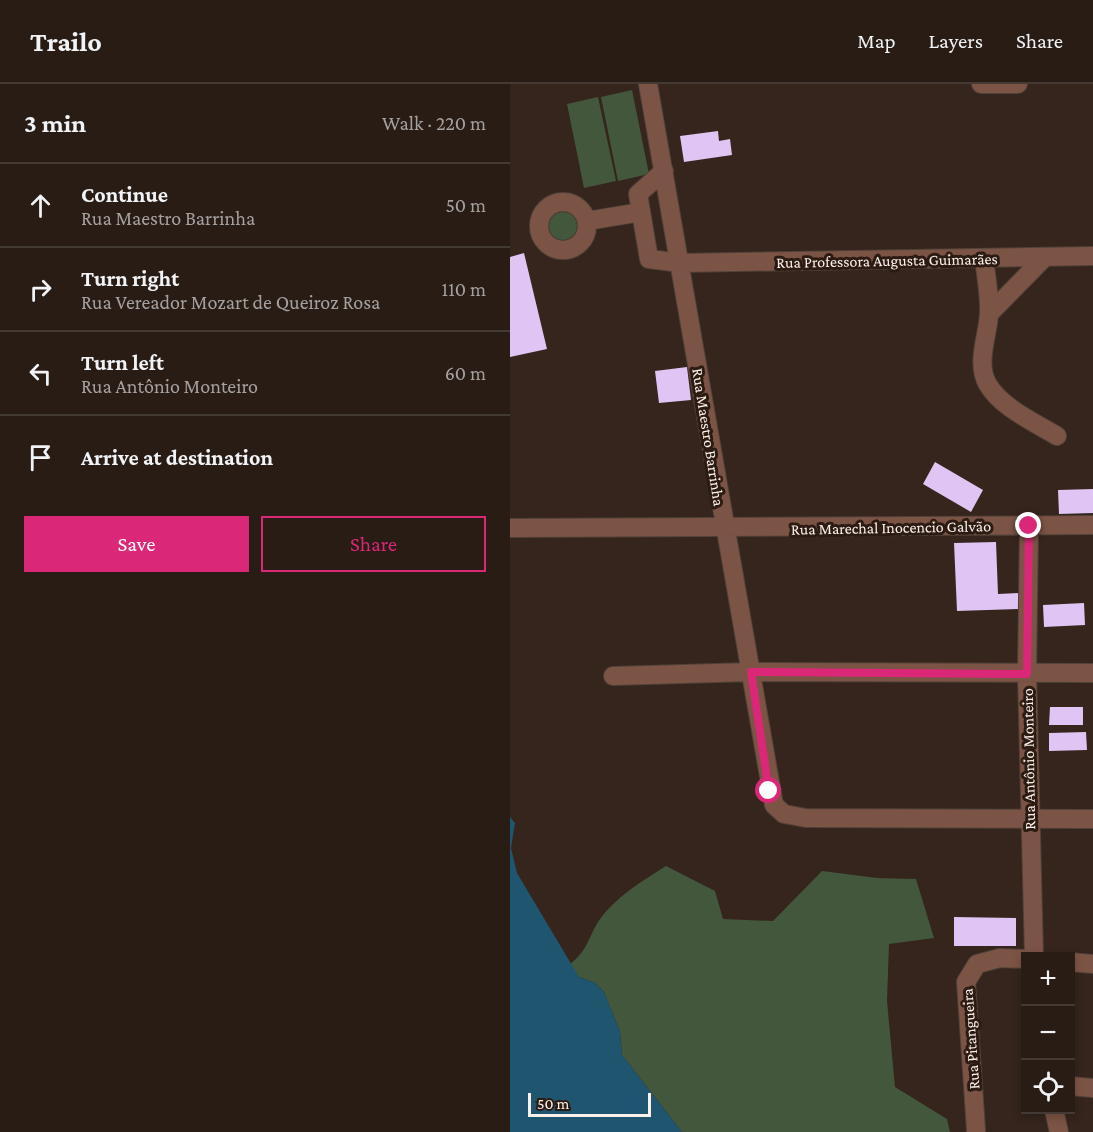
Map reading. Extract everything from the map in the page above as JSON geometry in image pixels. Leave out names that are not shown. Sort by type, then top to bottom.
[{"type":"street","name":"Rua Maestro Barrinha","points":[[648,84],[681,263],[724,529],[751,672],[769,791],[777,811],[806,818],[1029,820]]},
{"type":"street","points":[[986,85],[1018,84]]},
{"type":"street","points":[[587,221],[641,212],[638,194],[664,171]]},
{"type":"street","name":"Rua Professora Augusta Guimarães","points":[[641,212],[650,259],[681,263],[1093,256]]},
{"type":"street","points":[[989,314],[1045,257]]},
{"type":"street","points":[[984,258],[989,314],[983,353],[984,377],[1010,406],[1057,436]]},
{"type":"street","name":"Rua Marechal Inocencio Galvão","points":[[510,528],[724,529],[1093,525]]},
{"type":"street","name":"Rua Antônio Monteiro","points":[[1029,526],[1027,674],[1034,952]]},
{"type":"street","points":[[613,676],[751,672],[1093,673]]},
{"type":"street","points":[[1029,820],[1093,819]]},
{"type":"street","name":"Rua Pitangueira","points":[[976,1130],[966,982],[977,964],[1000,958],[1021,959]]},
{"type":"street","points":[[1075,962],[1093,964]]},
{"type":"street","points":[[1075,1086],[1093,1088]]},
{"type":"street","points":[[1055,1114],[1059,1132]]},
{"type":"green space","points":[[632,90],[649,174],[618,181],[601,97]]},
{"type":"green space","points":[[598,97],[616,181],[584,188],[567,104]]},
{"type":"green space","points":[[563,212],[573,216],[577,226],[573,236],[563,240],[553,236],[549,226],[553,216]]},
{"type":"green space","points":[[666,866],[715,891],[723,919],[773,921],[822,871],[877,878],[916,879],[934,938],[889,944],[887,1001],[895,1087],[947,1119],[950,1132],[682,1132],[622,1055],[620,1032],[604,992],[595,983],[579,977],[570,964],[584,949],[598,922],[612,905]]},
{"type":"water","points":[[510,817],[515,823],[511,848],[517,873],[579,977],[595,983],[604,992],[620,1032],[622,1055],[682,1132],[510,1132]]},
{"type":"building","points":[[718,131],[719,141],[730,139],[732,155],[684,162],[680,136]]},
{"type":"building","points":[[524,253],[547,349],[510,357],[510,257]]},
{"type":"building","points":[[687,367],[691,400],[659,403],[655,371]]},
{"type":"building","points":[[935,462],[983,490],[971,512],[923,484]]},
{"type":"building","points":[[1093,489],[1093,513],[1059,514],[1058,490]]},
{"type":"building","points":[[996,542],[998,594],[1019,593],[1020,609],[957,611],[954,543]]},
{"type":"building","points":[[1084,603],[1085,625],[1044,627],[1043,605]]},
{"type":"building","points":[[1050,707],[1083,707],[1083,725],[1049,725]]},
{"type":"building","points":[[1086,732],[1087,750],[1049,751],[1049,733]]},
{"type":"building","points":[[954,917],[1016,918],[1016,946],[954,946]]},
{"type":"route","points":[[769,791],[751,672],[1027,674],[1029,526]]}]
